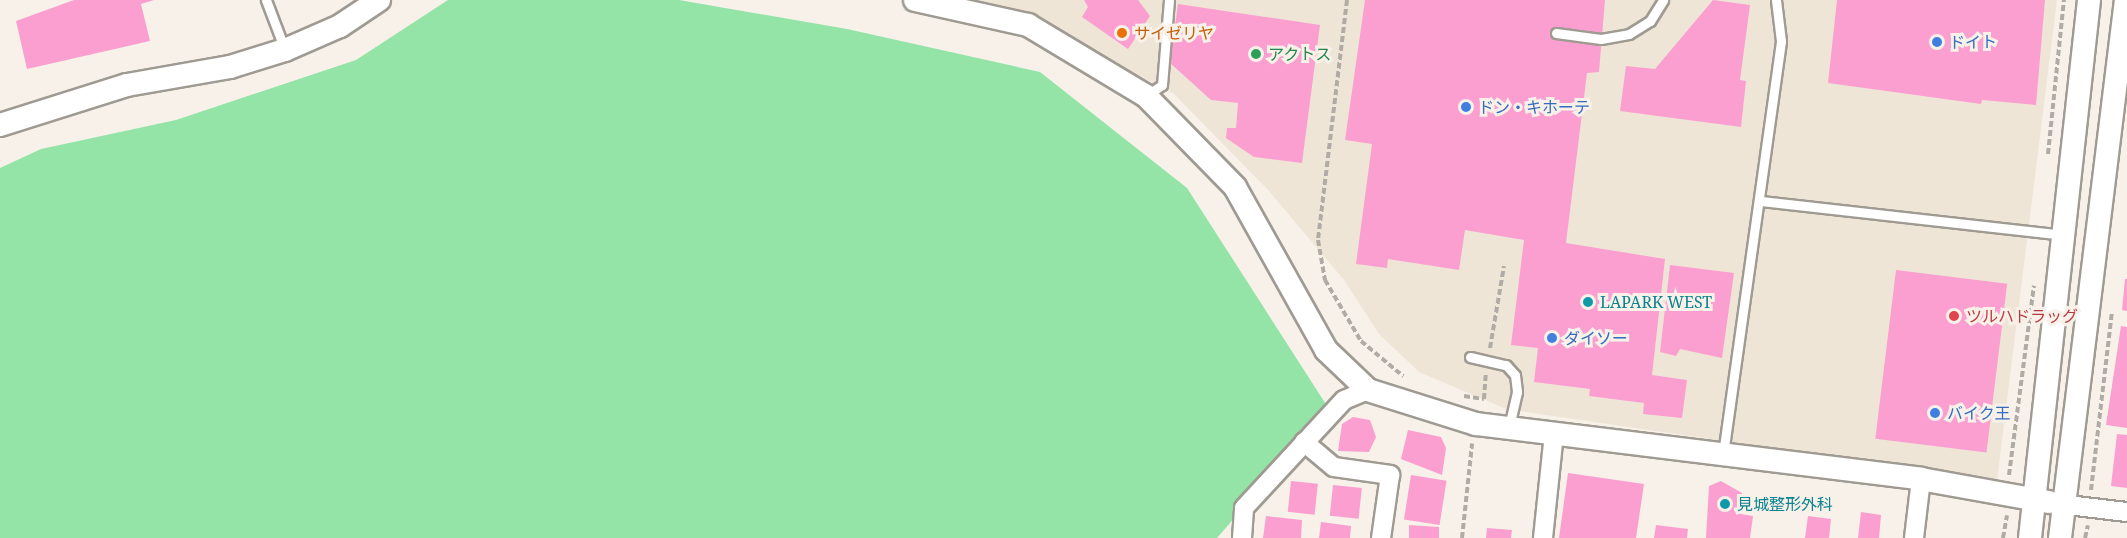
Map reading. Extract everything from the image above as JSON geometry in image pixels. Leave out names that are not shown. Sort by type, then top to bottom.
[{"type":"street","points":[[0,125],[127,85],[230,67],[285,50],[340,26],[378,0]]},
{"type":"street","points":[[915,0],[1028,25],[1146,96],[1235,187],[1326,350],[1368,390],[1476,424],[1921,479],[2049,503],[2127,512]]},
{"type":"street","points":[[2060,538],[2049,503],[2066,236],[2089,0]]},
{"type":"street","points":[[2030,538],[2049,503],[2126,0]]},
{"type":"street","points":[[1242,538],[1245,508],[1344,400],[1368,390]]},
{"type":"street","points":[[1543,538],[1554,434]]},
{"type":"street","points":[[1304,442],[1334,467],[1390,475],[1381,538]]},
{"type":"street","points":[[1914,538],[1921,479]]},
{"type":"lane","points":[[266,0],[285,50]]},
{"type":"lane","points":[[1146,96],[1162,85],[1169,0]]},
{"type":"lane","points":[[1556,33],[1601,39],[1629,34],[1650,21],[1663,0]]},
{"type":"lane","points":[[1723,454],[1741,307],[1761,201],[1781,41],[1776,0]]},
{"type":"lane","points":[[1761,201],[2066,236]]},
{"type":"lane","points":[[1470,357],[1506,365],[1515,375],[1517,392],[1509,427]]},
{"type":"path","points":[[1347,0],[1318,240],[1325,280],[1361,341],[1407,378]]},
{"type":"path","points":[[1462,538],[1465,488],[1476,424],[1484,399],[1487,362],[1504,266]]},
{"type":"path","points":[[2091,490],[2113,302]]},
{"type":"path","points":[[1455,394],[1484,399]]},
{"type":"shaded area","points":[[950,0],[2057,0],[1997,481],[1506,409],[1419,372],[1379,334],[1344,280],[1269,191],[1174,94],[1027,17]]},
{"type":"green space","points":[[448,0],[679,0],[847,29],[1040,72],[1187,188],[1329,409],[1217,538],[0,538],[0,168],[41,149],[176,120],[356,60]]},
{"type":"building","points":[[74,0],[154,0],[141,4],[150,41],[27,69],[16,21]]},
{"type":"building","name":"サイゼリヤ","points":[[1084,0],[1138,0],[1150,16],[1128,49],[1082,17],[1088,7]]},
{"type":"building","name":"ドン・キホーテ","points":[[1365,0],[1605,0],[1599,72],[1587,73],[1566,243],[1665,259],[1652,375],[1687,380],[1682,418],[1643,414],[1644,403],[1589,396],[1590,389],[1534,382],[1538,348],[1511,345],[1524,240],[1465,230],[1459,270],[1388,259],[1387,268],[1356,264],[1372,144],[1345,140]]},
{"type":"building","points":[[1713,0],[1750,5],[1740,80],[1746,81],[1741,127],[1620,111],[1626,66],[1655,69]]},
{"type":"building","name":"ドイト","points":[[1837,0],[2045,0],[2036,105],[1982,100],[1981,104],[1828,83]]},
{"type":"building","points":[[1178,4],[1320,25],[1302,163],[1254,157],[1226,138],[1227,128],[1236,128],[1238,103],[1211,100],[1170,63]]},
{"type":"building","points":[[1670,265],[1734,273],[1722,358],[1680,349],[1676,356],[1660,352]]},
{"type":"building","points":[[1896,270],[2007,284],[1986,452],[1875,439]]},
{"type":"building","points":[[2125,279],[2127,279],[2127,311],[2122,310]]},
{"type":"building","points":[[2121,326],[2127,327],[2127,428],[2106,425]]},
{"type":"building","points":[[1353,417],[1370,420],[1376,437],[1369,452],[1338,451],[1342,424]]},
{"type":"building","points":[[1408,430],[1441,437],[1446,448],[1442,475],[1401,459]]},
{"type":"building","points":[[2117,434],[2127,435],[2127,488],[2111,486]]},
{"type":"building","points":[[1568,473],[1644,484],[1636,538],[1559,538]]},
{"type":"building","points":[[1411,475],[1447,481],[1440,525],[1404,519]]},
{"type":"building","points":[[1291,481],[1318,484],[1315,515],[1288,512]]},
{"type":"building","name":"見城整形外科","points":[[1721,481],[1742,493],[1741,514],[1753,516],[1750,538],[1706,538],[1709,486]]},
{"type":"building","points":[[1333,485],[1362,488],[1359,519],[1330,516]]},
{"type":"building","points":[[1861,512],[1881,515],[1879,538],[1858,538]]},
{"type":"building","points":[[1266,516],[1302,520],[1301,538],[1263,538]]},
{"type":"building","points":[[1808,516],[1831,519],[1829,538],[1805,538]]},
{"type":"building","points":[[1321,522],[1351,526],[1350,538],[1319,538]]},
{"type":"building","points":[[1409,525],[1439,527],[1439,538],[1409,538]]},
{"type":"building","points":[[1656,525],[1688,529],[1687,538],[1654,538]]},
{"type":"building","points":[[1487,528],[1512,530],[1511,538],[1486,538]]},
{"type":"place","name":"サイゼリヤ","points":[[1122,33]]},
{"type":"place","name":"ドイト","points":[[1937,42]]},
{"type":"place","name":"アクトス","points":[[1256,54]]},
{"type":"place","name":"ドン・キホーテ","points":[[1466,107]]},
{"type":"place","name":"LAPARK WEST","points":[[1588,302]]},
{"type":"place","name":"ツルハドラッグ","points":[[1954,316]]},
{"type":"place","name":"ダイソー","points":[[1552,338]]},
{"type":"place","name":"バイク王","points":[[1935,413]]},
{"type":"place","name":"見城整形外科","points":[[1725,504]]}]
